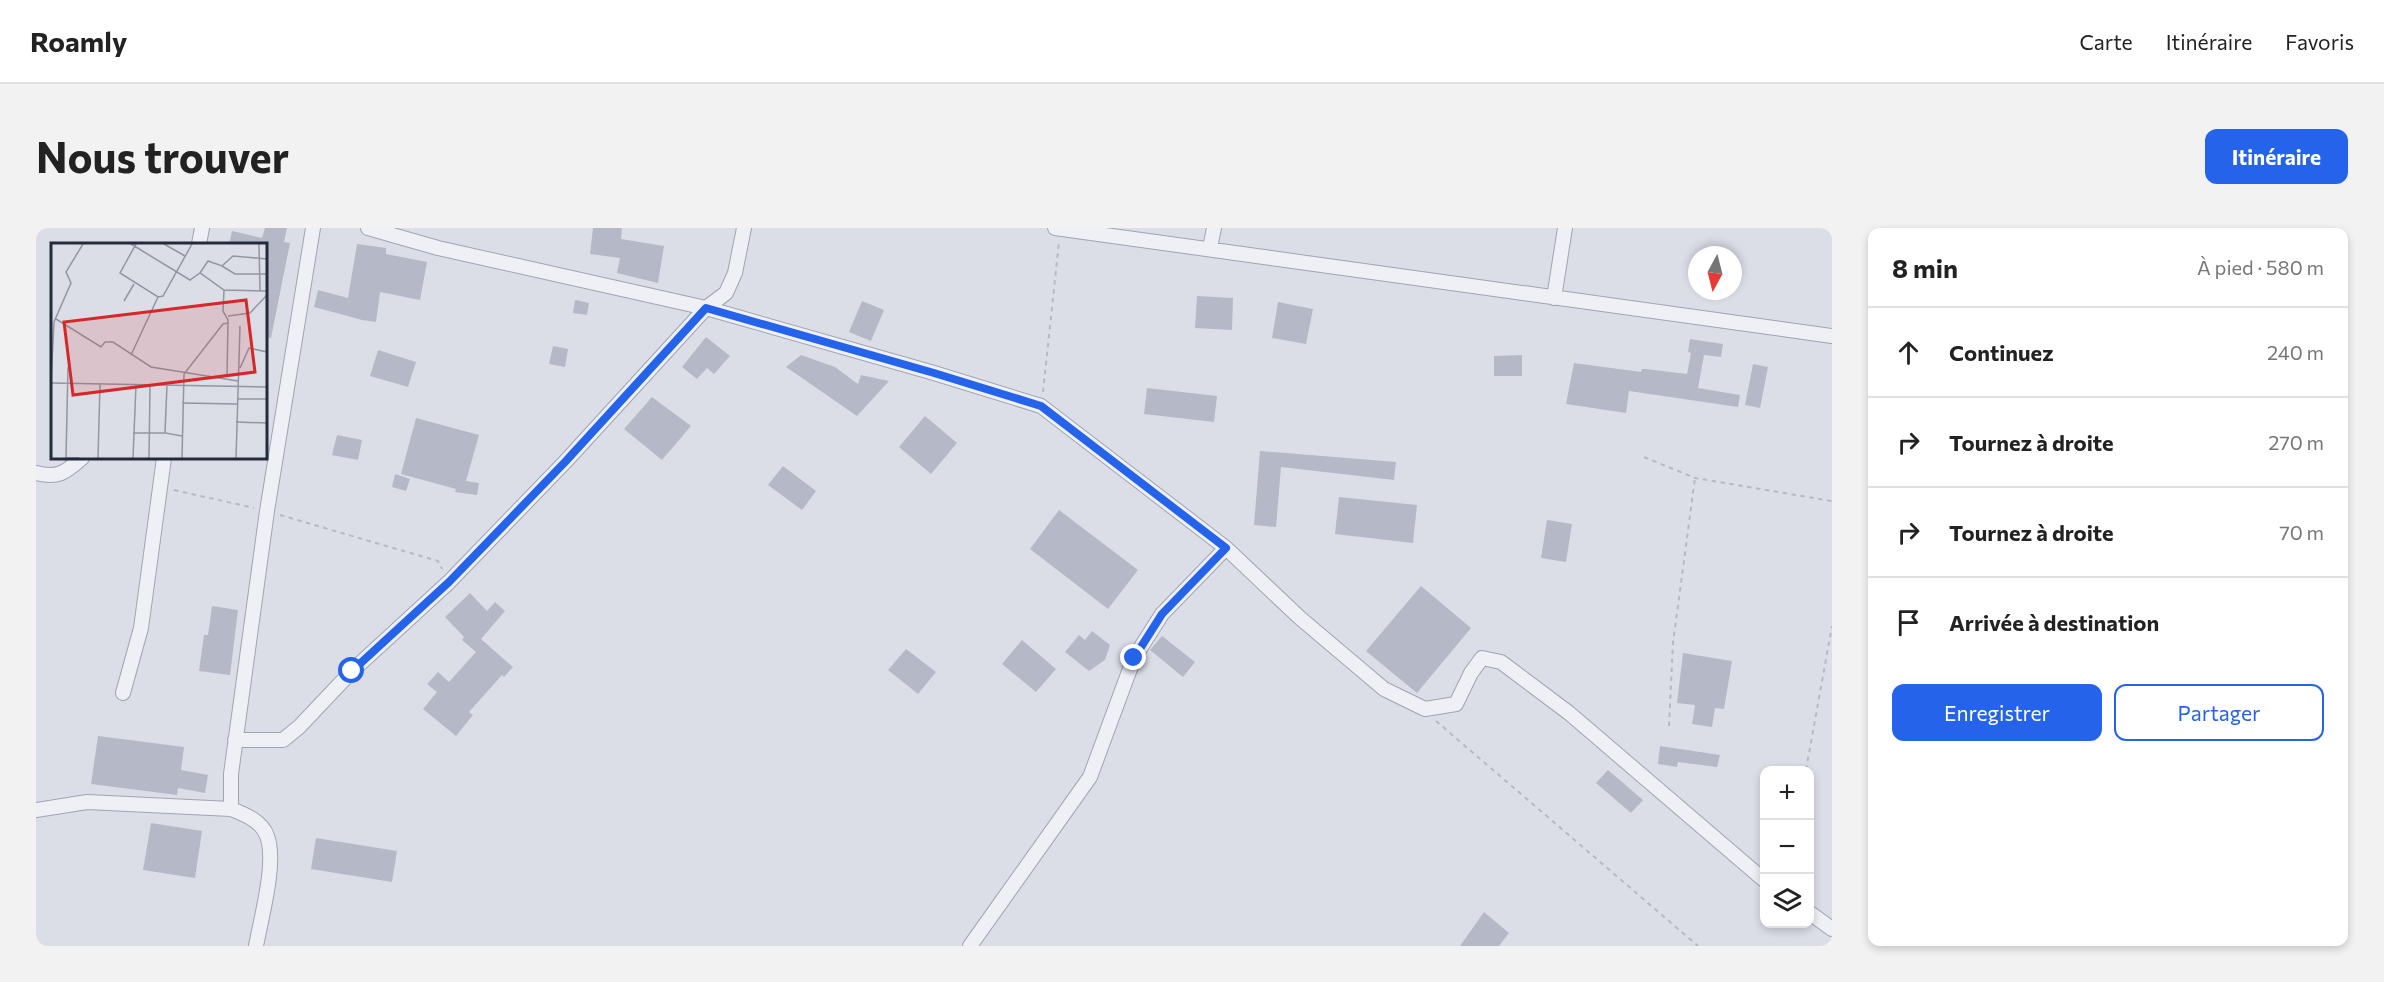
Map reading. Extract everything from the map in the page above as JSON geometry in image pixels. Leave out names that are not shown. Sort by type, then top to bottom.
[{"type":"street","points":[[199,243],[202,228]]},
{"type":"street","points":[[231,808],[236,740],[267,511],[313,228]]},
{"type":"street","points":[[368,228],[438,248],[706,308],[1041,406],[1226,548],[1300,618],[1384,689],[1425,709],[1456,704],[1471,673],[1482,658],[1501,662],[1569,712],[1760,877]]},
{"type":"street","points":[[236,740],[274,742],[290,736],[352,671],[449,582],[565,462],[706,308],[726,293],[735,273],[744,228]]},
{"type":"street","points":[[1055,228],[1832,336]]},
{"type":"street","points":[[1210,248],[1214,228]]},
{"type":"street","points":[[1554,298],[1565,228]]},
{"type":"street","points":[[36,473],[51,477],[63,473],[81,459]]},
{"type":"street","points":[[123,693],[141,628],[164,459]]},
{"type":"street","points":[[970,946],[1090,777],[1134,658],[1162,614],[1226,548]]},
{"type":"street","points":[[36,810],[87,802],[231,808],[252,818],[267,835],[269,862],[256,946]]},
{"type":"street","points":[[1814,916],[1832,929]]},
{"type":"path","points":[[1041,406],[1068,229]]},
{"type":"path","points":[[1644,457],[1695,478],[1832,501]]},
{"type":"path","points":[[1669,726],[1673,643],[1695,478]]},
{"type":"path","points":[[160,487],[267,511],[438,561],[449,582]]},
{"type":"path","points":[[1807,766],[1832,626]]},
{"type":"path","points":[[1425,709],[1437,723],[1521,796],[1698,946]]},
{"type":"building","points":[[265,228],[287,228],[284,242],[290,243],[271,338],[267,337],[267,243],[229,243],[232,231],[262,238]]},
{"type":"building","points":[[593,228],[622,228],[621,239],[664,246],[658,283],[617,273],[620,258],[590,254]]},
{"type":"building","points":[[357,244],[386,248],[386,254],[427,262],[420,300],[380,292],[376,322],[314,307],[318,290],[348,298]]},
{"type":"building","points":[[1197,296],[1233,298],[1232,330],[1195,328]]},
{"type":"building","points":[[575,300],[589,303],[587,315],[573,313]]},
{"type":"building","points":[[862,301],[884,310],[871,341],[849,332]]},
{"type":"building","points":[[1278,302],[1313,309],[1306,344],[1272,338]]},
{"type":"building","points":[[706,337],[730,356],[714,374],[707,368],[697,379],[682,367]]},
{"type":"building","points":[[1690,339],[1723,344],[1721,357],[1704,355],[1698,388],[1740,395],[1738,407],[1629,391],[1626,413],[1566,404],[1574,363],[1641,372],[1642,369],[1646,369],[1687,374],[1691,353],[1688,352]]},
{"type":"building","points":[[553,346],[568,349],[565,367],[549,364]]},
{"type":"building","points":[[378,350],[416,362],[408,387],[370,376]]},
{"type":"building","points":[[801,355],[835,367],[858,384],[861,375],[889,381],[857,416],[786,367]]},
{"type":"building","points":[[1522,355],[1522,376],[1494,376],[1494,356]]},
{"type":"building","points":[[1753,364],[1768,367],[1760,408],[1745,405]]},
{"type":"building","points":[[1147,388],[1217,396],[1214,422],[1144,414]]},
{"type":"building","points":[[652,397],[691,426],[662,460],[624,429]]},
{"type":"building","points":[[925,416],[957,443],[931,474],[899,447]]},
{"type":"building","points":[[416,418],[479,435],[466,481],[479,483],[477,495],[455,492],[456,489],[401,474]]},
{"type":"building","points":[[337,435],[362,440],[358,460],[332,455]]},
{"type":"building","points":[[1260,451],[1396,462],[1394,480],[1281,467],[1276,527],[1254,525]]},
{"type":"building","points":[[783,466],[816,491],[802,510],[768,485]]},
{"type":"building","points":[[395,474],[410,479],[406,491],[392,487]]},
{"type":"building","points":[[1339,497],[1417,505],[1413,543],[1335,534]]},
{"type":"building","points":[[1059,510],[1138,570],[1108,609],[1030,549]]},
{"type":"building","points":[[1547,520],[1572,524],[1566,562],[1541,558]]},
{"type":"building","points":[[1421,586],[1471,628],[1417,693],[1366,651]]},
{"type":"building","points":[[470,593],[487,611],[495,602],[505,611],[481,639],[513,667],[504,677],[502,675],[469,712],[473,715],[456,736],[423,709],[437,692],[427,684],[438,672],[449,682],[476,652],[462,640],[464,637],[445,617]]},
{"type":"building","points":[[212,606],[238,610],[230,675],[199,671],[204,635],[208,635]]},
{"type":"building","points":[[1092,631],[1110,645],[1105,660],[1089,671],[1065,652],[1079,635],[1085,640]]},
{"type":"building","points":[[1162,636],[1195,662],[1183,677],[1150,650]]},
{"type":"building","points":[[1022,640],[1056,669],[1036,692],[1002,664]]},
{"type":"building","points":[[906,649],[936,672],[918,694],[888,670]]},
{"type":"building","points":[[1683,653],[1732,661],[1724,709],[1715,708],[1712,727],[1692,724],[1695,705],[1677,703]]},
{"type":"building","points":[[98,736],[184,747],[181,770],[208,775],[205,793],[178,788],[177,795],[91,784]]},
{"type":"building","points":[[1660,746],[1720,755],[1717,767],[1678,762],[1677,767],[1658,764]]},
{"type":"building","points":[[1608,770],[1643,800],[1631,813],[1596,783]]},
{"type":"building","points":[[151,823],[202,831],[195,878],[143,870]]},
{"type":"building","points":[[316,838],[397,851],[392,882],[311,869]]},
{"type":"building","points":[[1484,912],[1509,933],[1499,946],[1460,946]]},
{"type":"route","points":[[352,671],[449,582],[565,462],[706,308],[1041,406],[1226,548],[1162,614],[1134,658]]}]
